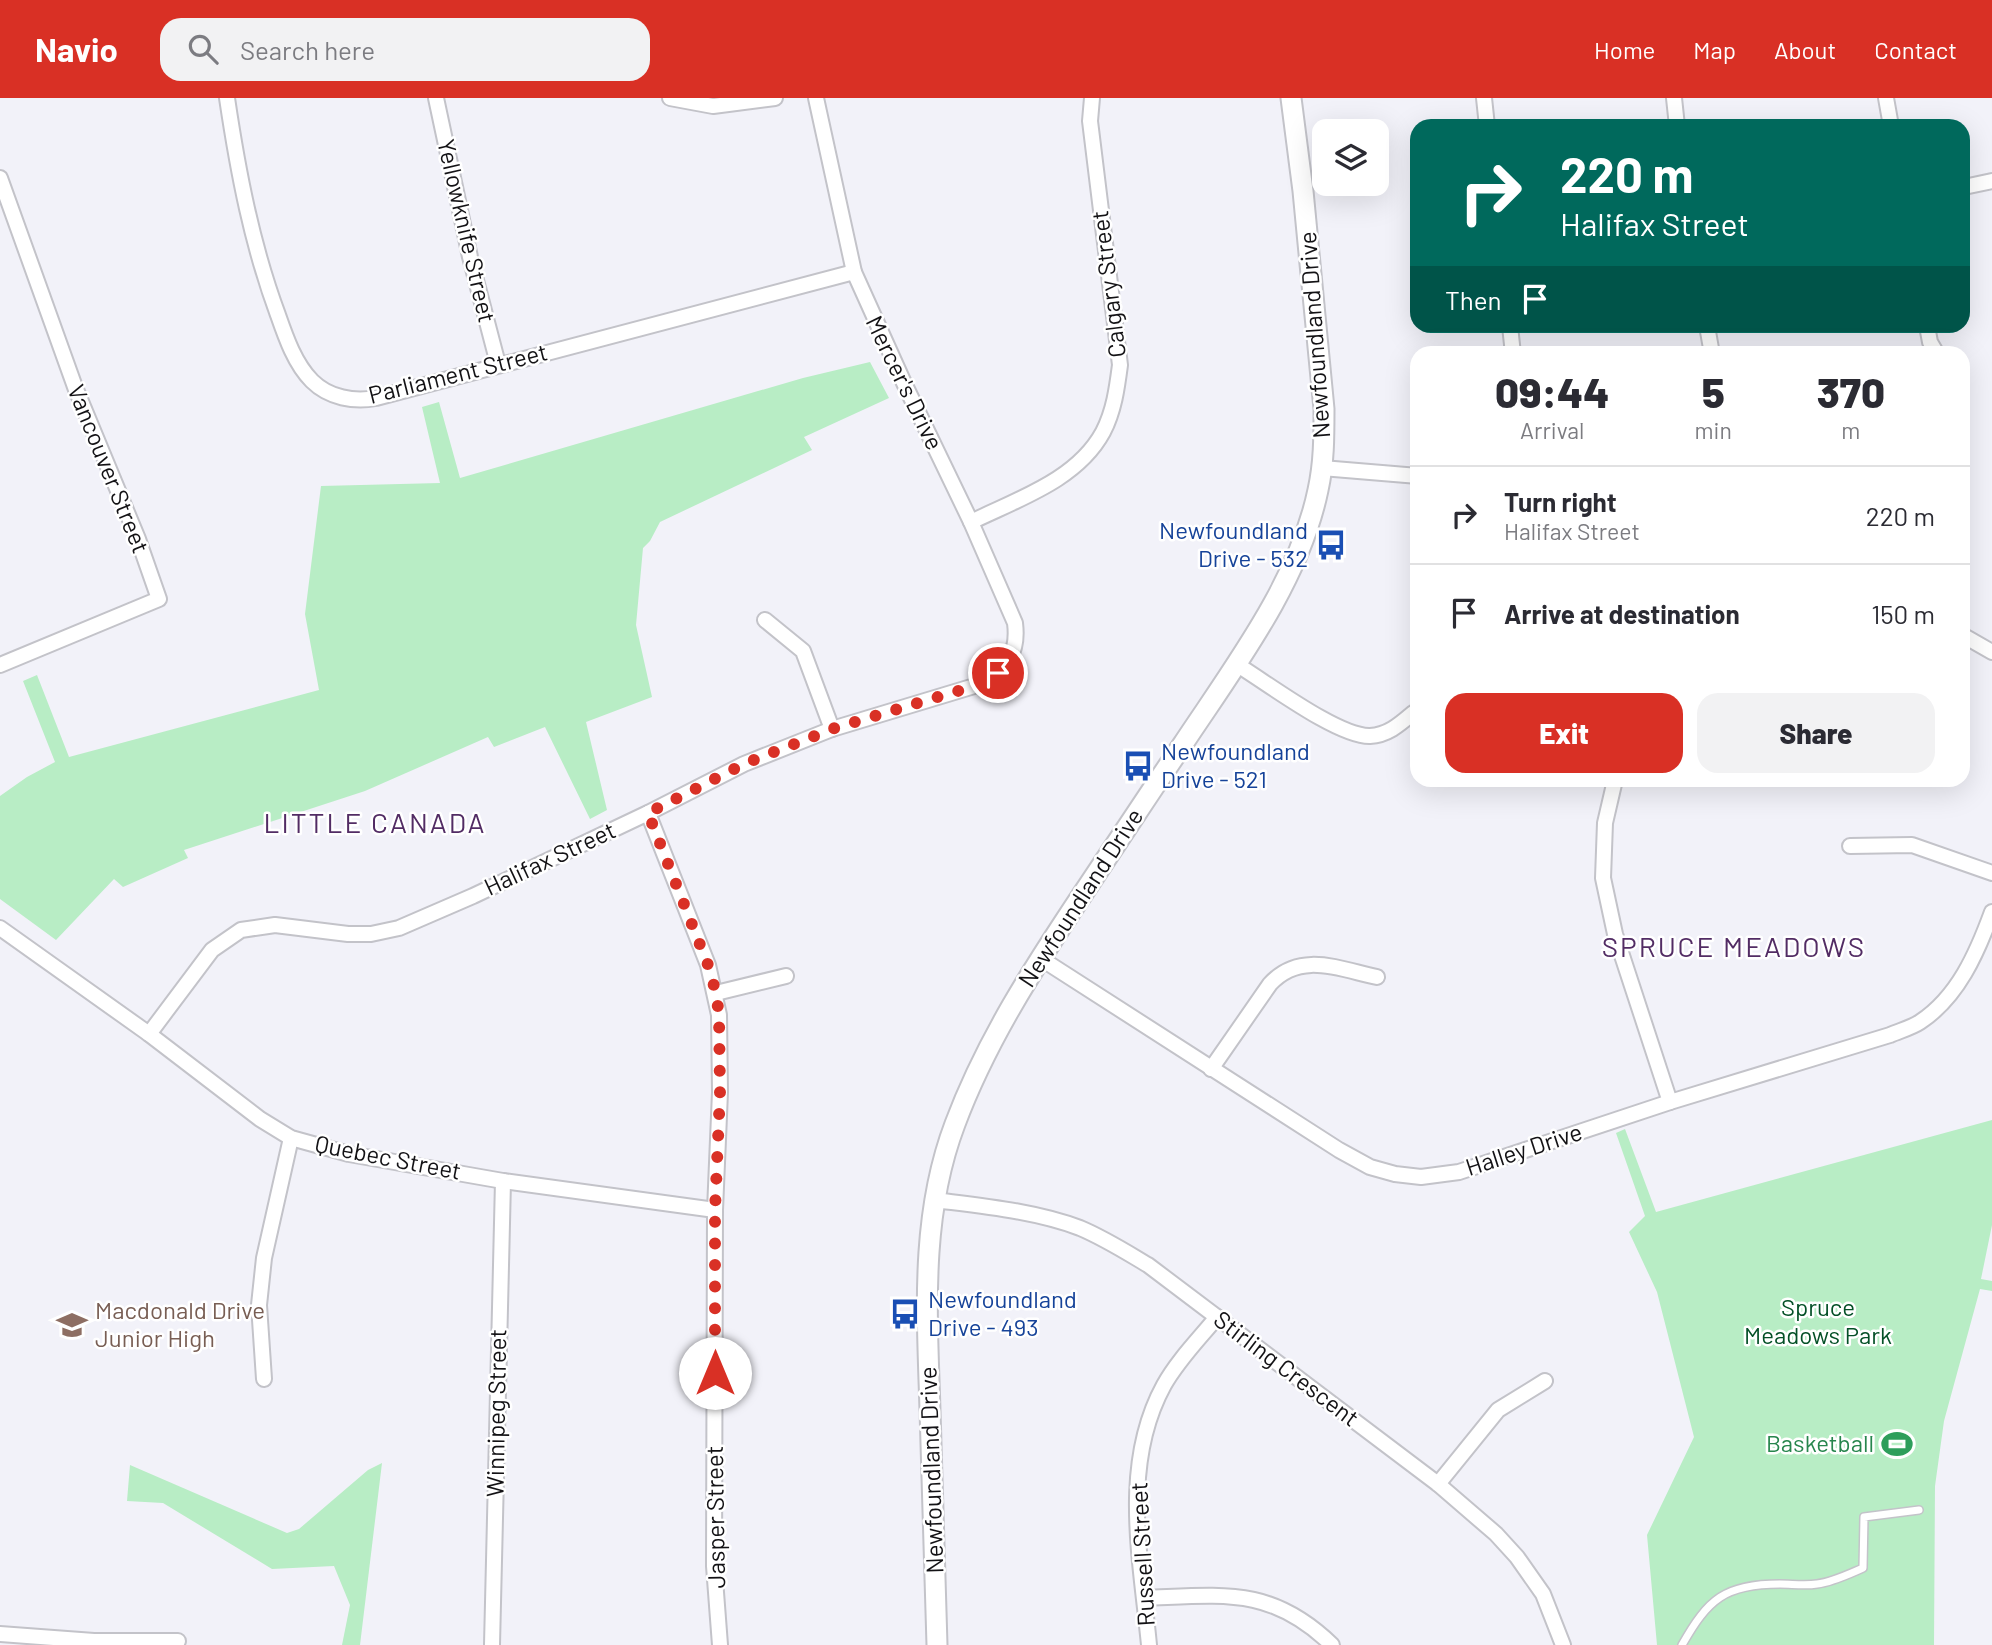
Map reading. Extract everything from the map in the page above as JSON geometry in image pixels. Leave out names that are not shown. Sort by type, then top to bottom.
[{"type":"street","name":"Parliament Street","points":[[227,98],[247,207],[263,275],[298,362],[312,381],[327,392],[360,401],[854,272]]},
{"type":"street","name":"Yellowknife Street","points":[[436,98],[470,257],[498,364]]},
{"type":"street","points":[[670,98],[713,106],[775,98]]},
{"type":"street","name":"Mercer's Drive","points":[[816,98],[854,272],[971,522],[1015,623],[1017,638],[1011,658]]},
{"type":"street","name":"Calgary Street","points":[[971,522],[1044,486],[1079,464],[1103,432],[1116,399],[1120,365],[1090,121],[1092,98]]},
{"type":"street","name":"Newfoundland Drive","points":[[937,1645],[927,1252],[947,1145],[977,1071],[1002,1023],[1040,958],[1236,664],[1296,559],[1313,512],[1322,468],[1324,410],[1303,191],[1291,98]]},
{"type":"street","points":[[1484,98],[1486,119]]},
{"type":"street","points":[[1674,98],[1676,119]]},
{"type":"street","points":[[1886,98],[1890,119]]},
{"type":"street","name":"Vancouver Street","points":[[0,178],[75,387],[138,539],[159,599],[0,665]]},
{"type":"street","points":[[1970,186],[1992,181]]},
{"type":"street","points":[[1322,468],[1410,475]]},
{"type":"street","points":[[765,620],[803,651],[832,729]]},
{"type":"street","points":[[1970,639],[1992,652]]},
{"type":"street","name":"Halifax Street","points":[[149,1034],[212,950],[241,930],[275,925],[348,934],[371,934],[399,928],[648,813],[744,764],[832,729],[981,684],[998,673],[1011,658]]},
{"type":"street","points":[[1236,664],[1330,723],[1361,735],[1384,733],[1410,716]]},
{"type":"street","points":[[1613,787],[1605,823],[1603,878],[1615,934],[1670,1102]]},
{"type":"street","name":"Jasper Street","points":[[648,813],[708,965],[719,1015],[720,1093],[715,1210],[714,1566],[720,1645]]},
{"type":"street","points":[[1850,846],[1912,845],[1992,873]]},
{"type":"street","name":"Halley Drive","points":[[1040,958],[1339,1150],[1370,1167],[1420,1177],[1459,1172],[1670,1102],[1890,1035],[1919,1022],[1945,1001],[1966,972],[1992,912]]},
{"type":"street","name":"Quebec Street","points":[[0,928],[149,1034],[260,1119],[291,1138],[349,1154],[503,1181],[715,1210]]},
{"type":"street","points":[[1211,1069],[1270,984],[1289,969],[1301,964],[1315,963],[1377,977]]},
{"type":"street","points":[[716,993],[786,976]]},
{"type":"street","points":[[264,1379],[259,1306],[264,1258],[270,1221],[291,1138]]},
{"type":"street","name":"Winnipeg Street","points":[[492,1645],[503,1181]]},
{"type":"street","name":"Stirling Crescent","points":[[935,1200],[1051,1219],[1080,1228],[1110,1242],[1148,1265],[1438,1485],[1496,1534],[1517,1557],[1543,1594],[1563,1645]]},
{"type":"street","name":"Russell Street","points":[[1149,1645],[1136,1511],[1144,1435],[1164,1385],[1217,1317]]},
{"type":"street","points":[[1438,1485],[1498,1410],[1545,1381]]},
{"type":"street","points":[[1144,1598],[1230,1595],[1253,1599],[1294,1614],[1332,1645]]},
{"type":"street","points":[[0,1634],[94,1641],[178,1640]]},
{"type":"lane","points":[[1682,1645],[1697,1618],[1725,1593],[1752,1584],[1816,1585],[1843,1577],[1863,1568],[1864,1517],[1919,1510]]},
{"type":"green space","points":[[870,362],[889,398],[804,437],[812,450],[660,522],[643,548],[636,625],[652,697],[586,722],[607,810],[590,819],[545,727],[494,747],[488,737],[365,791],[184,850],[188,858],[123,887],[114,879],[56,940],[0,899],[0,796],[55,762],[23,681],[37,675],[69,757],[319,690],[305,614],[321,486],[440,483],[422,407],[439,402],[460,478],[803,378]]},
{"type":"green space","name":"Spruce Meadows Park","points":[[1992,1120],[1992,1225],[1981,1279],[1992,1281],[1992,1291],[1980,1289],[1944,1421],[1935,1486],[1934,1645],[1657,1645],[1647,1535],[1694,1437],[1657,1292],[1629,1232],[1645,1216],[1616,1133],[1625,1129],[1656,1212]]},
{"type":"green space","points":[[382,1463],[360,1645],[342,1645],[350,1605],[334,1566],[272,1569],[163,1503],[127,1501],[130,1465],[287,1533],[299,1529],[368,1470]]},
{"type":"place","name":"Newfoundland Drive - 532","points":[[1331,545]]},
{"type":"place","name":"Newfoundland Drive - 521","points":[[1138,766]]},
{"type":"place","name":"Newfoundland Drive - 493","points":[[905,1314]]},
{"type":"place","name":"Macdonald Drive Junior High","points":[[72,1325]]},
{"type":"place","name":"Basketball","points":[[1897,1444]]},
{"type":"district","name":"LITTLE CANADA","points":[[375,823]]},
{"type":"district","name":"SPRUCE MEADOWS","points":[[1734,947]]},
{"type":"route","points":[[715,1373],[719,1015],[708,965],[648,813],[744,764],[832,729],[981,684],[998,673]]}]
